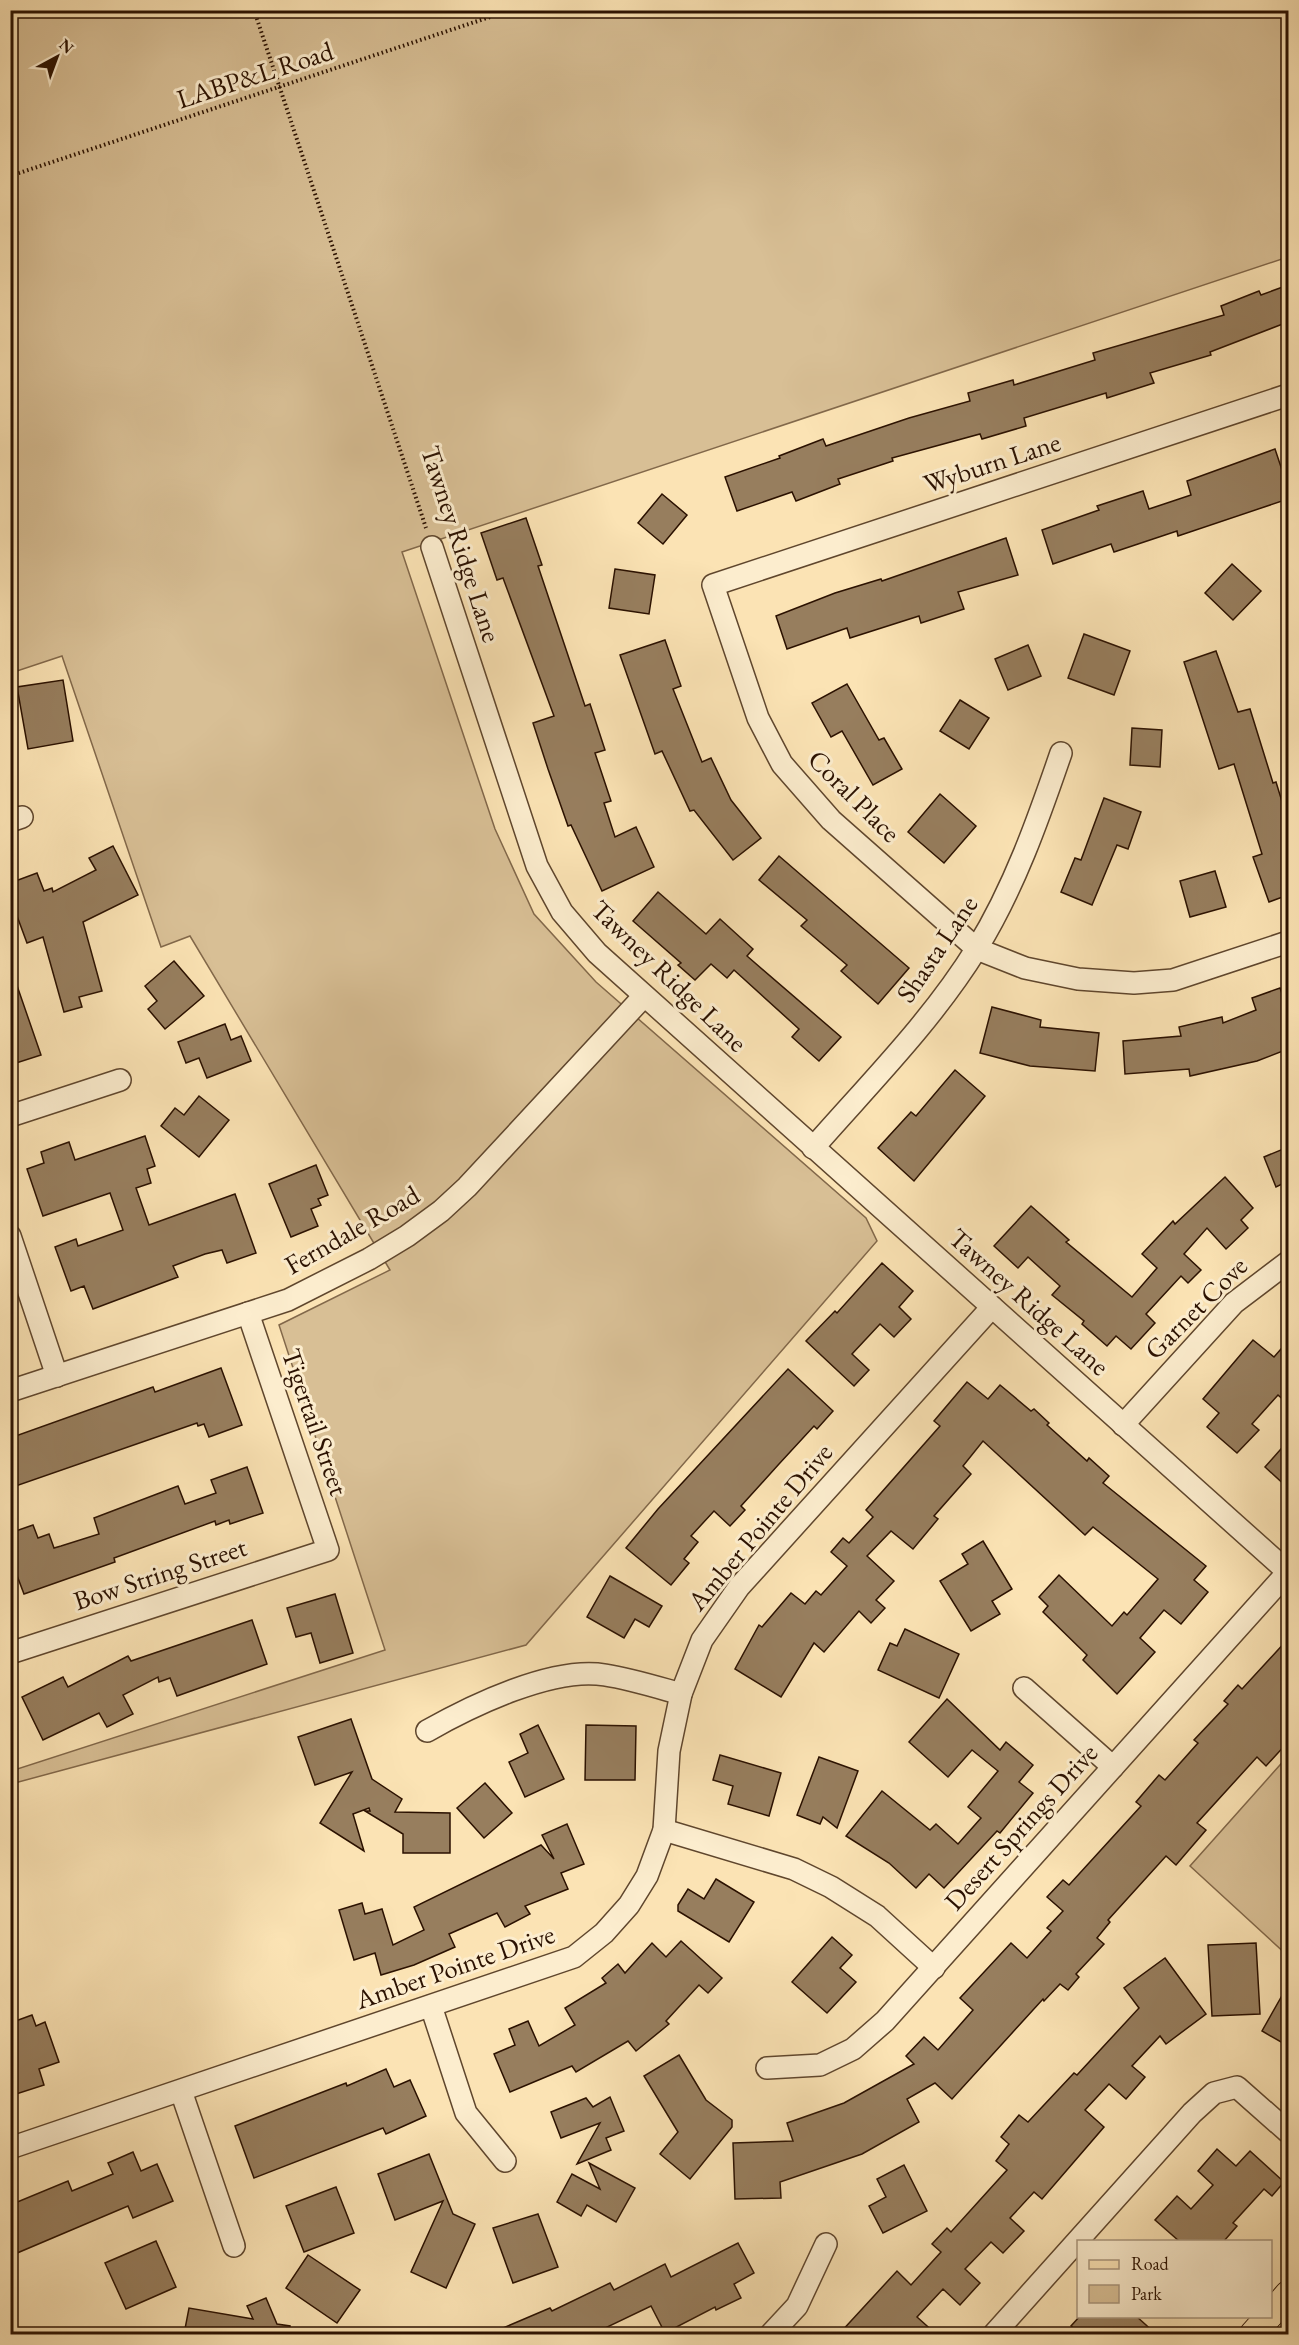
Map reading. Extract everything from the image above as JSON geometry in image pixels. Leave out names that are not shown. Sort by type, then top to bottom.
[{"type":"main road","points":[[1272,2314],[1288,2294]]},
{"type":"main road","points":[[1253,2334],[1268,2318]]},
{"type":"street","name":"Wyburn Lane","points":[[713,585],[1288,395]]},
{"type":"street","name":"Tawney Ridge Lane","points":[[432,547],[537,866],[562,912],[597,953],[644,996],[1288,1572]]},
{"type":"street","name":"Coral Place","points":[[713,585],[758,718],[782,764],[831,820],[977,948],[1025,968],[1078,979],[1134,983],[1173,980],[1288,942]]},
{"type":"street","name":"Shasta Lane","points":[[813,1148],[924,1021],[977,948],[1023,858],[1061,753]]},
{"type":"street","name":"Ferndale Road","points":[[10,1391],[288,1300],[388,1248],[441,1211],[467,1187],[644,996]]},
{"type":"street","points":[[10,1116],[120,1080]]},
{"type":"street","points":[[10,1236],[57,1376]]},
{"type":"street","name":"Garnet Cove","points":[[1123,1425],[1234,1303],[1288,1262]]},
{"type":"street","name":"Amber Pointe Drive","points":[[10,2148],[574,1957],[604,1933],[628,1905],[647,1876],[664,1830],[669,1751],[681,1694],[702,1640],[739,1587],[992,1307]]},
{"type":"street","name":"Tigertail Street","points":[[248,1314],[328,1550]]},
{"type":"street","name":"Bow String Street","points":[[10,1653],[328,1550]]},
{"type":"street","name":"Desert Springs Drive","points":[[767,2068],[820,2065],[853,2049],[885,2021],[1288,1572]]},
{"type":"street","points":[[427,1731],[469,1707],[559,1676],[603,1674],[681,1694]]},
{"type":"street","points":[[1024,1688],[1113,1767]]},
{"type":"street","points":[[664,1830],[794,1869],[831,1887],[877,1916],[934,1968]]},
{"type":"street","points":[[431,2006],[466,2113],[505,2161]]},
{"type":"street","points":[[1078,2240],[1192,2113],[1214,2093],[1237,2087],[1288,2132]]},
{"type":"street","points":[[181,2091],[234,2246]]},
{"type":"street","points":[[994,2334],[1077,2241]]},
{"type":"street","points":[[771,2334],[797,2306],[826,2244]]},
{"type":"path","name":"Tawney Ridge Lane","points":[[254,10],[432,547]]},
{"type":"path","name":"LABP&L Road","points":[[10,176],[511,10]]},
{"type":"green space","points":[[11,11],[1288,11],[1288,257],[402,552],[495,829],[534,914],[596,982],[866,1218],[877,1241],[526,1645],[11,1784],[11,1771],[385,1650],[279,1325],[390,1270],[190,936],[161,947],[62,656],[11,673]]},
{"type":"green space","points":[[1288,1756],[1288,1956],[1190,1866]]},
{"type":"building","points":[[1288,285],[1288,322],[1210,352],[1211,355],[1150,373],[1154,383],[1107,398],[1106,393],[1024,418],[1026,426],[982,439],[980,434],[892,458],[893,461],[838,479],[840,484],[796,501],[792,492],[737,511],[725,477],[780,458],[779,456],[823,439],[826,446],[909,418],[970,401],[968,393],[1013,380],[1014,385],[1095,360],[1093,353],[1224,315],[1221,306],[1259,291],[1261,295]]},
{"type":"building","points":[[1275,449],[1288,488],[1288,499],[1178,536],[1177,531],[1114,552],[1111,544],[1053,564],[1042,530],[1099,510],[1097,506],[1143,491],[1149,509],[1191,495],[1187,481]]},
{"type":"building","points":[[662,494],[687,515],[663,544],[638,523]]},
{"type":"building","points":[[526,518],[542,565],[538,566],[585,706],[590,704],[605,750],[595,753],[611,801],[604,803],[615,837],[636,827],[654,867],[602,891],[571,825],[568,826],[548,769],[533,723],[554,716],[503,578],[497,580],[481,533]]},
{"type":"building","points":[[1006,538],[1018,575],[958,592],[964,609],[921,623],[919,616],[850,638],[847,628],[787,649],[776,616],[835,593],[881,579],[882,581]]},
{"type":"building","points":[[1232,564],[1261,591],[1233,620],[1205,593]]},
{"type":"building","points":[[615,569],[655,575],[649,614],[609,608]]},
{"type":"building","points":[[1084,634],[1130,651],[1114,695],[1068,678]]},
{"type":"building","points":[[665,640],[681,686],[673,689],[702,762],[711,758],[731,800],[761,838],[733,860],[694,810],[690,811],[662,751],[655,754],[620,655]]},
{"type":"building","points":[[1028,645],[1041,676],[1008,690],[995,659]]},
{"type":"building","points":[[1216,651],[1238,712],[1250,709],[1273,783],[1276,782],[1288,821],[1288,895],[1269,902],[1253,857],[1262,854],[1234,764],[1219,769],[1184,662]]},
{"type":"building","points":[[63,680],[73,741],[28,749],[17,687]]},
{"type":"building","points":[[847,684],[879,740],[884,738],[902,769],[873,785],[842,731],[831,737],[812,703]]},
{"type":"building","points":[[960,700],[989,718],[969,749],[940,731]]},
{"type":"building","points":[[1132,728],[1162,730],[1160,767],[1130,765]]},
{"type":"building","points":[[940,794],[976,826],[944,863],[908,832]]},
{"type":"building","points":[[1104,798],[1141,812],[1128,849],[1117,845],[1092,905],[1061,892],[1075,858],[1081,860]]},
{"type":"building","points":[[113,846],[138,895],[83,922],[102,991],[79,997],[82,1007],[64,1012],[43,937],[27,943],[10,897],[10,883],[37,873],[44,891],[52,888],[53,892],[96,870],[89,858]]},
{"type":"building","points":[[779,856],[909,968],[878,1004],[841,971],[847,965],[801,926],[807,920],[759,880]]},
{"type":"building","points":[[1215,871],[1226,907],[1190,917],[1180,881]]},
{"type":"building","points":[[658,892],[706,934],[720,919],[753,949],[747,956],[841,1037],[819,1061],[792,1037],[799,1029],[734,970],[727,978],[711,964],[695,980],[678,965],[681,963],[633,921]]},
{"type":"building","points":[[174,961],[204,996],[165,1029],[148,1009],[157,1001],[145,986]]},
{"type":"building","points":[[13,974],[41,1055],[10,1065],[10,975]]},
{"type":"building","points":[[1280,988],[1288,1011],[1288,1049],[1257,1061],[1190,1076],[1189,1069],[1125,1074],[1123,1041],[1181,1036],[1179,1027],[1222,1017],[1223,1023],[1256,1010],[1252,998]]},
{"type":"building","points":[[992,1007],[1041,1020],[1040,1027],[1099,1033],[1095,1071],[1030,1066],[980,1053]]},
{"type":"building","points":[[225,1024],[231,1040],[241,1036],[251,1061],[207,1078],[199,1058],[186,1063],[178,1042]]},
{"type":"building","points":[[955,1070],[985,1096],[914,1181],[878,1148],[911,1112],[916,1116]]},
{"type":"building","points":[[199,1096],[229,1120],[199,1157],[161,1126],[175,1108],[184,1115]]},
{"type":"building","points":[[145,1136],[155,1166],[147,1169],[151,1183],[136,1188],[149,1225],[235,1194],[256,1253],[227,1263],[222,1250],[205,1254],[173,1266],[178,1277],[93,1309],[84,1286],[71,1291],[55,1247],[76,1239],[78,1246],[123,1230],[110,1193],[43,1216],[27,1169],[44,1163],[41,1152],[69,1142],[75,1160]]},
{"type":"building","points":[[1288,1147],[1288,1181],[1276,1187],[1264,1157]]},
{"type":"building","points":[[316,1165],[328,1195],[318,1199],[321,1205],[311,1209],[318,1226],[291,1237],[269,1184]]},
{"type":"building","points":[[1225,1177],[1253,1208],[1241,1220],[1248,1228],[1226,1249],[1207,1228],[1184,1254],[1201,1270],[1188,1283],[1181,1276],[1146,1314],[1155,1323],[1131,1349],[1116,1336],[1107,1346],[1082,1324],[1084,1321],[1052,1295],[1060,1286],[1028,1257],[1018,1268],[994,1246],[1031,1206],[1069,1240],[1066,1242],[1132,1297],[1157,1268],[1142,1254],[1173,1221],[1175,1224]]},
{"type":"building","points":[[882,1263],[913,1291],[899,1307],[911,1319],[894,1337],[880,1324],[852,1354],[869,1370],[854,1386],[806,1341],[835,1311],[837,1313]]},
{"type":"building","points":[[1253,1340],[1274,1357],[1288,1341],[1288,1404],[1278,1395],[1252,1424],[1259,1430],[1237,1453],[1207,1427],[1219,1413],[1203,1399]]},
{"type":"building","points":[[221,1368],[242,1425],[209,1437],[204,1424],[198,1426],[197,1423],[10,1488],[10,1438],[153,1387],[155,1392]]},
{"type":"building","points":[[788,1369],[833,1411],[817,1429],[814,1426],[741,1506],[745,1510],[730,1526],[714,1511],[691,1536],[698,1542],[684,1559],[689,1563],[671,1585],[626,1548],[658,1509]]},
{"type":"building","points":[[967,1382],[988,1399],[1000,1385],[1031,1411],[1034,1409],[1049,1423],[1047,1425],[1087,1461],[1089,1458],[1109,1476],[1103,1483],[1206,1566],[1194,1580],[1208,1592],[1181,1624],[1164,1610],[1140,1638],[1155,1652],[1117,1694],[1083,1660],[1087,1655],[1043,1612],[1048,1606],[1039,1597],[1059,1575],[1112,1626],[1124,1612],[1127,1615],[1158,1579],[1093,1527],[1085,1535],[983,1441],[963,1466],[971,1474],[934,1516],[938,1519],[913,1549],[891,1531],[867,1556],[894,1581],[876,1600],[885,1608],[871,1623],[859,1611],[824,1652],[814,1643],[781,1697],[735,1669],[759,1625],[762,1627],[791,1593],[805,1604],[816,1591],[821,1595],[847,1566],[831,1552],[843,1538],[849,1543],[873,1517],[866,1510],[940,1426],[934,1421]]},
{"type":"building","points":[[1288,1441],[1288,1488],[1265,1467]]},
{"type":"building","points":[[247,1467],[263,1513],[230,1524],[229,1520],[216,1525],[215,1521],[114,1558],[115,1562],[24,1594],[10,1557],[10,1533],[33,1525],[38,1538],[49,1534],[54,1548],[99,1534],[94,1518],[178,1486],[185,1504],[216,1493],[211,1480]]},
{"type":"building","points":[[983,1541],[1012,1589],[992,1601],[1000,1614],[971,1631],[940,1581],[968,1564],[962,1554]]},
{"type":"building","points":[[610,1576],[662,1606],[649,1627],[635,1619],[624,1638],[587,1617]]},
{"type":"building","points":[[335,1594],[353,1653],[320,1663],[311,1633],[296,1637],[287,1608]]},
{"type":"building","points":[[252,1620],[267,1664],[177,1696],[170,1678],[159,1682],[158,1677],[123,1695],[133,1714],[107,1727],[99,1713],[43,1740],[22,1697],[63,1677],[68,1687],[128,1656],[131,1661]]},
{"type":"building","points":[[905,1629],[959,1654],[939,1698],[878,1670],[890,1643],[897,1646]]},
{"type":"building","points":[[1288,1639],[1288,1742],[1266,1766],[1257,1757],[1197,1823],[1206,1830],[1176,1865],[1166,1856],[1108,1920],[1110,1922],[1097,1938],[1104,1944],[1076,1974],[1079,1977],[1068,1990],[1060,1984],[1044,2001],[1043,1999],[952,2099],[935,2083],[907,2099],[919,2122],[862,2154],[780,2182],[781,2198],[735,2199],[733,2143],[793,2141],[787,2123],[844,2103],[914,2064],[906,2056],[924,2037],[938,2050],[973,2010],[960,1998],[1011,1943],[1027,1958],[1051,1931],[1047,1928],[1063,1911],[1047,1897],[1063,1880],[1069,1885],[1141,1806],[1136,1802],[1159,1775],[1165,1780],[1198,1743],[1194,1740],[1228,1704],[1224,1701],[1238,1685],[1242,1689]]},
{"type":"building","points":[[947,1699],[1000,1750],[1006,1742],[1033,1765],[1019,1782],[1033,1793],[1000,1833],[997,1831],[944,1888],[929,1874],[916,1888],[889,1863],[846,1836],[882,1791],[930,1830],[936,1824],[958,1844],[981,1818],[968,1807],[998,1771],[972,1750],[948,1777],[909,1742]]},
{"type":"building","points":[[351,1719],[372,1779],[402,1799],[395,1812],[450,1813],[450,1853],[403,1853],[403,1834],[365,1811],[370,1811],[369,1808],[353,1814],[364,1851],[320,1823],[352,1772],[315,1785],[298,1737]]},
{"type":"building","points":[[538,1725],[564,1779],[525,1797],[509,1762],[528,1753],[520,1734]]},
{"type":"building","points":[[586,1725],[636,1726],[635,1780],[585,1780]]},
{"type":"building","points":[[720,1755],[781,1773],[769,1816],[728,1804],[733,1786],[713,1780]]},
{"type":"building","points":[[819,1757],[858,1771],[837,1828],[823,1817],[820,1824],[797,1815]]},
{"type":"building","points":[[485,1783],[512,1813],[484,1838],[457,1808]]},
{"type":"building","points":[[567,1824],[584,1864],[561,1873],[568,1889],[525,1906],[530,1914],[505,1927],[497,1913],[449,1934],[455,1947],[414,1965],[381,1975],[375,1953],[354,1960],[339,1910],[362,1903],[365,1914],[382,1909],[393,1945],[424,1930],[414,1907],[541,1845],[554,1859],[542,1835]]},
{"type":"building","points":[[716,1879],[754,1902],[729,1942],[678,1911],[678,1905],[688,1889],[704,1899]]},
{"type":"building","points":[[832,1937],[852,1955],[840,1968],[856,1982],[827,2013],[792,1982]]},
{"type":"building","points":[[681,1941],[722,1978],[708,1993],[699,1985],[666,2021],[669,2024],[636,2051],[628,2041],[576,2072],[572,2066],[510,2092],[494,2054],[515,2045],[509,2029],[528,2021],[539,2046],[575,2025],[565,2008],[606,1983],[602,1978],[618,1964],[625,1973],[652,1943],[666,1957]]},
{"type":"building","points":[[1256,1943],[1260,2014],[1212,2016],[1208,1945]]},
{"type":"building","points":[[1165,1958],[1206,2014],[1166,2044],[1160,2036],[1132,2066],[1145,2077],[1126,2099],[1109,2084],[1085,2110],[1104,2127],[1042,2199],[1034,2192],[1010,2218],[1024,2231],[1003,2253],[991,2242],[965,2269],[980,2283],[960,2305],[943,2289],[917,2317],[936,2334],[839,2334],[897,2271],[911,2285],[941,2252],[932,2244],[947,2228],[951,2232],[1007,2170],[996,2161],[1009,2144],[1001,2137],[1019,2115],[1028,2122],[1074,2073],[1077,2075],[1139,2008],[1124,1988]]},
{"type":"building","points":[[1288,1985],[1288,2046],[1262,2031]]},
{"type":"building","points":[[32,2015],[36,2026],[45,2022],[59,2062],[39,2069],[44,2085],[10,2096],[10,2023]]},
{"type":"building","points":[[679,2055],[706,2100],[732,2120],[732,2127],[690,2179],[660,2154],[678,2132],[644,2076]]},
{"type":"building","points":[[386,2069],[394,2087],[410,2080],[426,2116],[386,2134],[383,2128],[254,2178],[235,2126],[346,2083],[347,2086]]},
{"type":"building","points":[[610,2097],[624,2131],[606,2138],[611,2150],[577,2164],[600,2123],[561,2138],[551,2112],[586,2098],[593,2107]]},
{"type":"building","points":[[1217,2149],[1236,2166],[1250,2151],[1284,2182],[1272,2196],[1264,2189],[1233,2223],[1237,2226],[1225,2240],[1178,2240],[1155,2220],[1177,2196],[1191,2209],[1213,2185],[1198,2171]]},
{"type":"building","points":[[133,2152],[141,2171],[157,2164],[173,2201],[133,2218],[128,2206],[10,2256],[10,2205],[68,2181],[72,2191],[113,2174],[108,2163]]},
{"type":"building","points":[[429,2154],[453,2214],[475,2224],[446,2288],[411,2272],[443,2201],[395,2220],[378,2174]]},
{"type":"building","points":[[589,2163],[635,2188],[616,2222],[587,2205],[581,2216],[557,2202],[572,2174],[600,2189]]},
{"type":"building","points":[[904,2165],[927,2211],[883,2233],[869,2206],[886,2197],[877,2179]]},
{"type":"building","points":[[336,2187],[354,2233],[304,2252],[286,2206]]},
{"type":"building","points":[[538,2214],[558,2267],[513,2283],[493,2228]]},
{"type":"building","points":[[156,2241],[176,2287],[126,2309],[105,2263]]},
{"type":"building","points":[[738,2243],[754,2273],[734,2284],[741,2298],[716,2310],[715,2307],[665,2333],[651,2306],[605,2328],[608,2334],[489,2334],[550,2308],[552,2311],[610,2283],[614,2290],[665,2264],[671,2277]]},
{"type":"building","points":[[308,2255],[360,2290],[337,2323],[286,2288]]},
{"type":"building","points":[[266,2298],[277,2324],[290,2326],[289,2334],[184,2334],[189,2308],[253,2319],[247,2306]]},
{"type":"building","points":[[1078,2318],[1138,2318],[1156,2334],[1081,2334],[1071,2326]]}]
